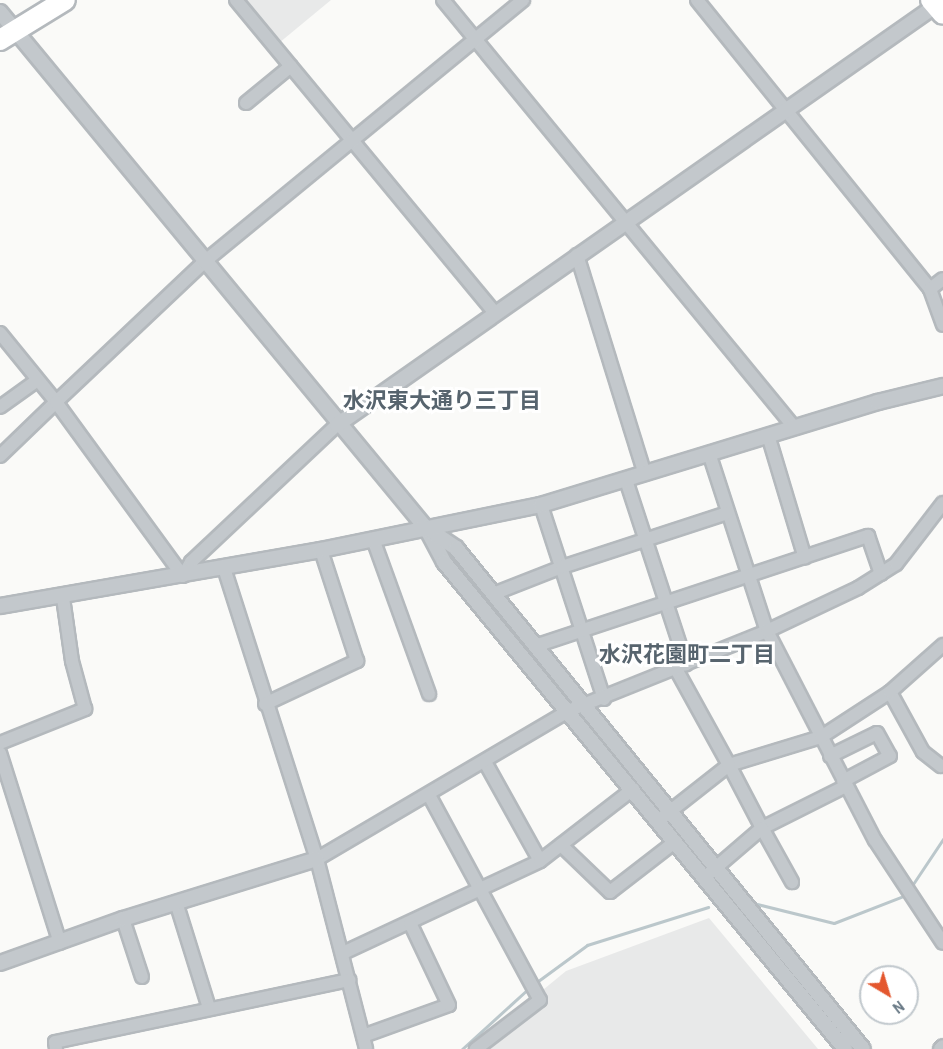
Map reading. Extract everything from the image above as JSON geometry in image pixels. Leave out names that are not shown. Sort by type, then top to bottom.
[{"type":"highway","points":[[7,35],[65,0]]},
{"type":"street","points":[[236,0],[495,313]]},
{"type":"street","points":[[443,0],[794,428]]},
{"type":"street","points":[[0,456],[204,262],[524,0]]},
{"type":"street","points":[[697,0],[930,289],[943,326]]},
{"type":"street","points":[[183,576],[191,562],[337,425],[577,255],[938,5]]},
{"type":"street","points":[[0,12],[7,35],[204,262],[337,425],[426,528],[444,562],[633,789],[664,816],[676,841],[710,872],[845,1049]]},
{"type":"street","points":[[246,103],[291,66]]},
{"type":"street","points":[[577,255],[645,474]]},
{"type":"street","points":[[930,289],[943,279]]},
{"type":"street","points":[[0,333],[36,381],[56,402],[183,576]]},
{"type":"street","points":[[0,407],[36,381]]},
{"type":"street","points":[[0,606],[63,598],[183,576],[541,505],[768,435],[943,386]]},
{"type":"street","points":[[768,435],[805,558]]},
{"type":"street","points":[[709,453],[767,632],[844,783],[941,935]]},
{"type":"street","points":[[626,480],[665,604],[680,666],[729,765],[792,882]]},
{"type":"street","points":[[0,963],[123,919],[317,859],[568,711],[604,699],[767,632],[881,574],[896,564],[943,503]]},
{"type":"street","points":[[541,505],[604,699]]},
{"type":"street","points":[[493,594],[562,567],[727,513]]},
{"type":"street","points":[[426,528],[456,548],[584,706],[664,816],[863,1049]]},
{"type":"street","points":[[535,646],[749,578],[868,537],[881,574]]},
{"type":"street","points":[[373,539],[429,694]]},
{"type":"street","points":[[265,704],[357,661],[321,550]]},
{"type":"street","points":[[224,568],[265,704],[317,859],[344,953],[364,1043],[449,1005],[410,923]]},
{"type":"street","points":[[0,743],[86,709],[72,661],[63,598]]},
{"type":"street","points":[[664,816],[729,765],[821,737],[890,692],[943,645]]},
{"type":"street","points":[[890,692],[923,752],[941,766]]},
{"type":"street","points":[[710,872],[762,828],[890,756],[877,733],[830,756]]},
{"type":"street","points":[[0,753],[60,943]]},
{"type":"street","points":[[485,762],[540,861]]},
{"type":"street","points":[[344,953],[481,891],[540,861],[633,789]]},
{"type":"street","points":[[429,795],[540,1000],[476,1049]]},
{"type":"street","points":[[561,845],[610,892],[676,841]]},
{"type":"street","points":[[176,902],[209,1008]]},
{"type":"street","points":[[123,919],[142,977]]},
{"type":"street","points":[[56,1049],[55,1042],[169,1021],[209,1008],[350,980]]},
{"type":"shaded area","points":[[244,0],[331,0],[279,43]]},
{"type":"shaded area","points":[[709,918],[818,1049],[471,1049],[566,971]]},
{"type":"waterway","points":[[913,884],[943,839]]},
{"type":"waterway","points":[[757,904],[834,923],[901,897]]},
{"type":"waterway","points":[[534,984],[587,945],[708,907]]},
{"type":"waterway","points":[[462,1049],[529,988]]},
{"type":"district","name":"水沢東大通り三丁目","points":[[442,401]]},
{"type":"district","name":"水沢花園町二丁目","points":[[687,655]]}]
